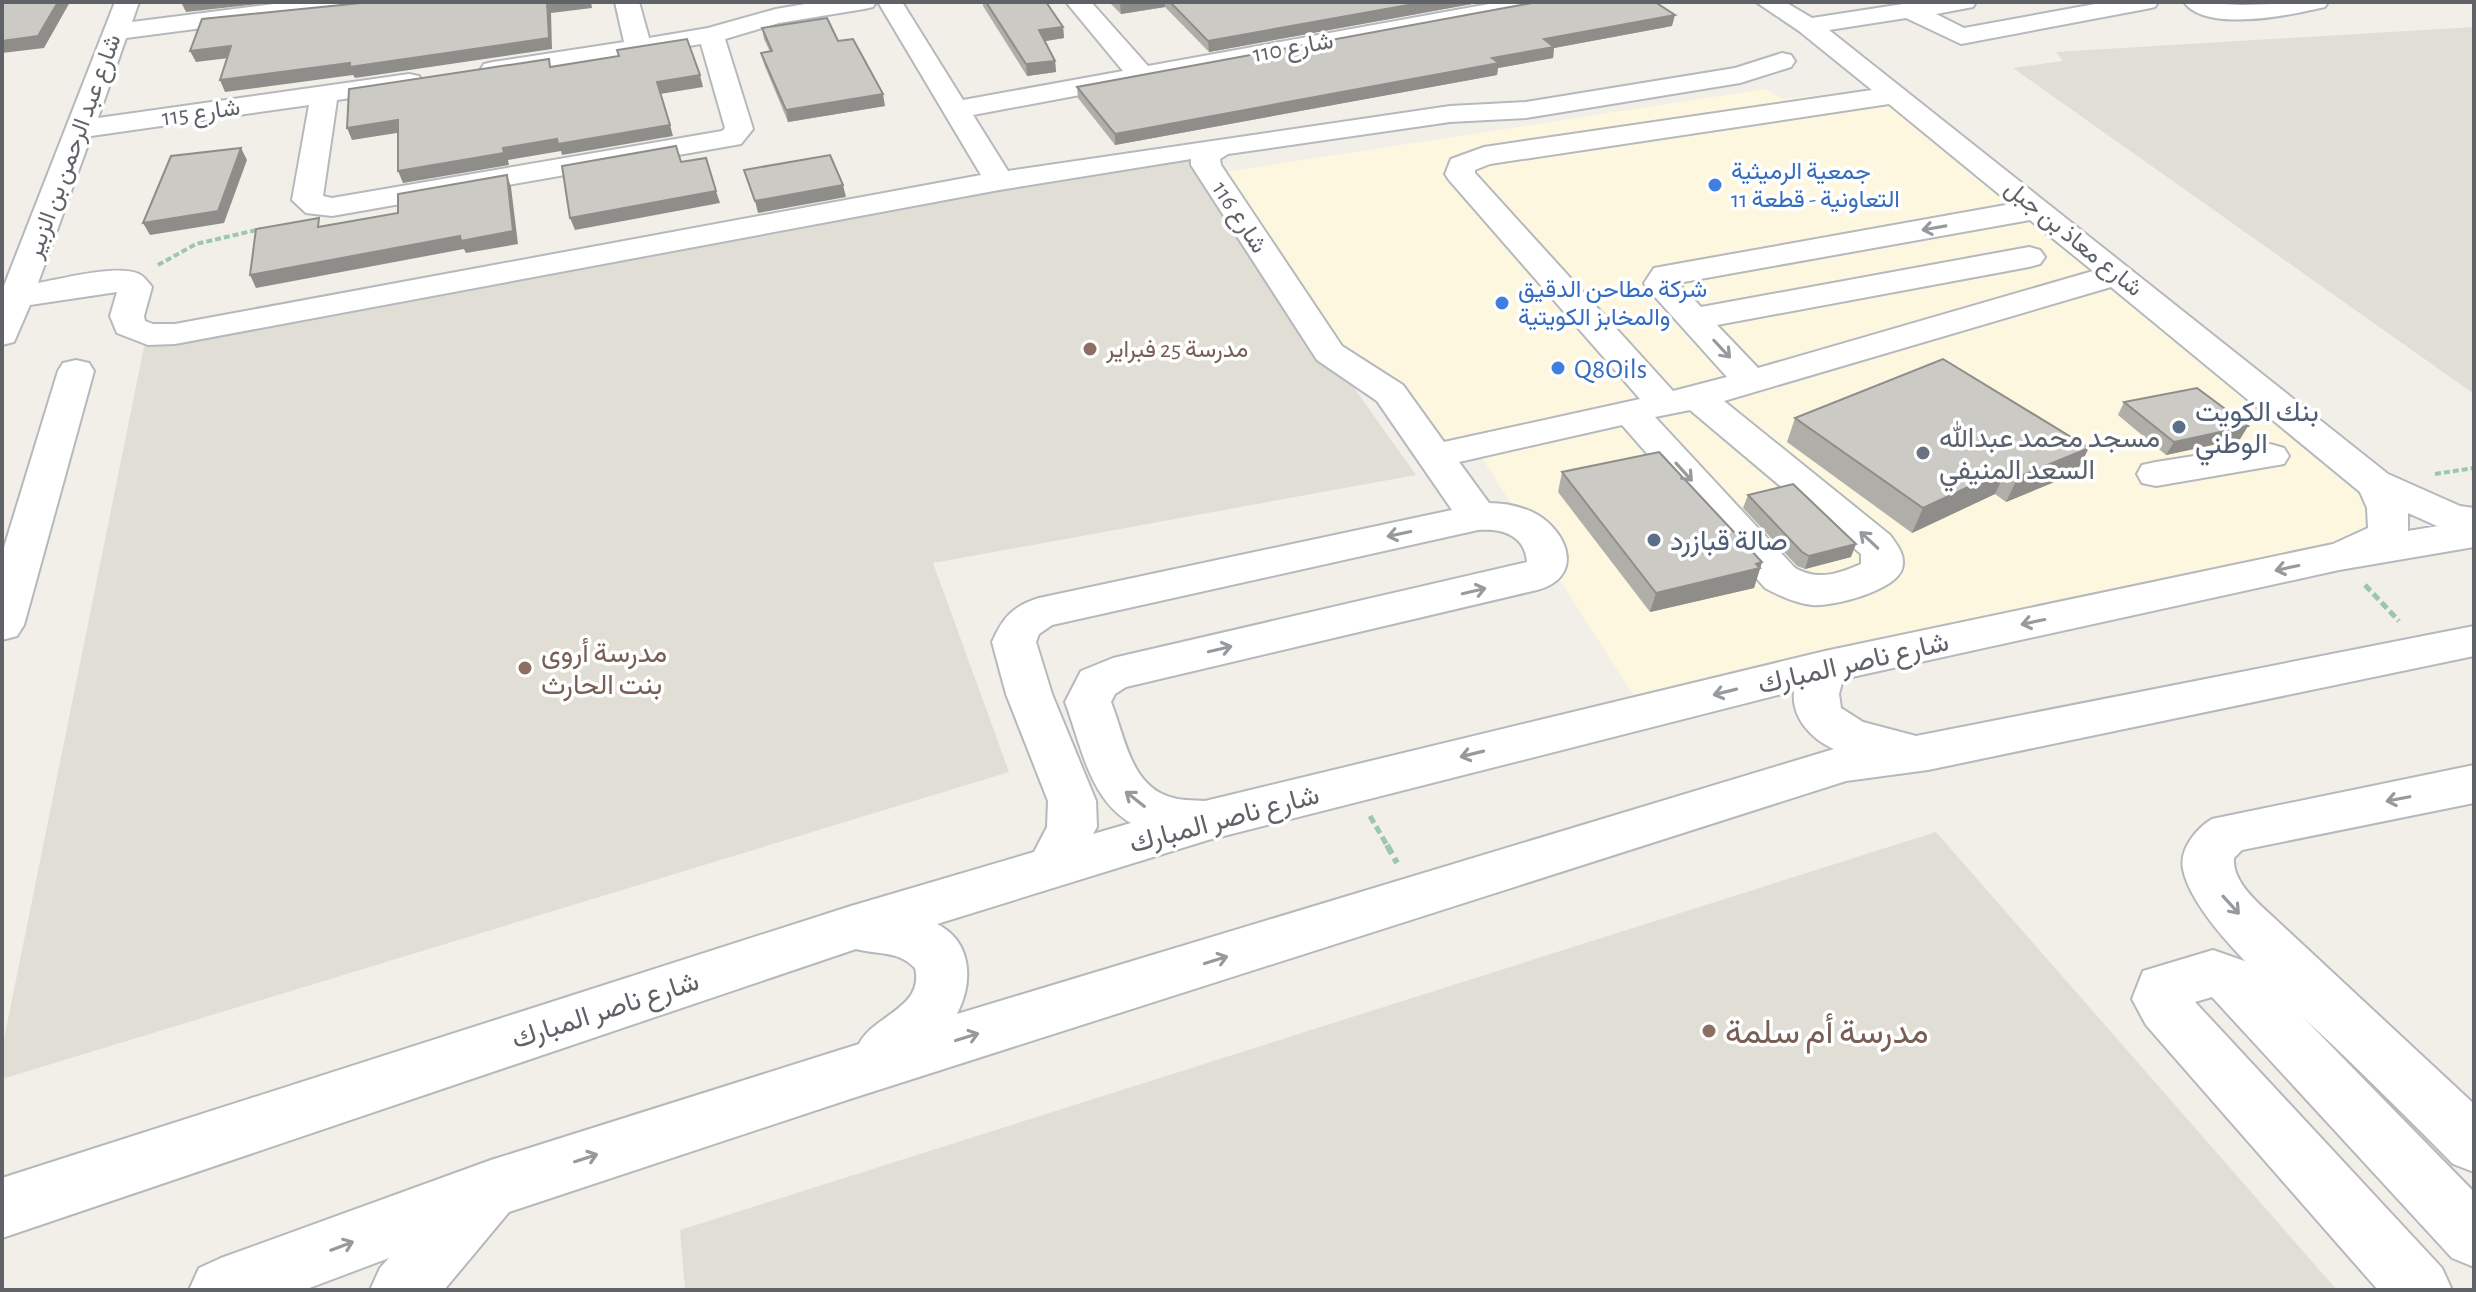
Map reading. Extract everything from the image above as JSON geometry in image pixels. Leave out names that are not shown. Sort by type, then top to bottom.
[{"type":"street","name":"شارع عبد الرحمن بن الزبير","points":[[2,335],[16,297],[17,260],[79,129],[127,2]]},
{"type":"street","points":[[627,2],[638,48]]},
{"type":"street","points":[[465,74],[711,35],[741,13],[776,16],[864,2]]},
{"type":"street","points":[[890,2],[999,181]]},
{"type":"street","points":[[1078,2],[1140,74]]},
{"type":"street","name":"شارع 110","points":[[955,110],[1540,2]]},
{"type":"street","name":"شارع معاذ بن جبل","points":[[1768,2],[1808,26],[1895,95],[2374,483],[2382,492],[2390,518],[2387,535],[2339,556]]},
{"type":"street","points":[[1808,26],[1964,2]]},
{"type":"street","points":[[1911,11],[1961,36],[2146,2]]},
{"type":"street","points":[[2196,2],[2225,13],[2248,15],[2316,2]]},
{"type":"street","points":[[115,32],[333,3]]},
{"type":"street","points":[[324,94],[307,200],[317,206],[353,203],[731,138],[739,129],[711,35]]},
{"type":"street","name":"شارع 116","points":[[1478,517],[1386,388],[1353,373],[1329,353],[1206,165],[1205,156],[1220,146],[1439,115],[1526,110],[1740,75],[1782,61]]},
{"type":"street","name":"شارع 115","points":[[79,129],[434,78]]},
{"type":"street","points":[[1665,405],[1876,545],[1882,554],[1881,569],[1874,575],[1819,593],[1794,587],[1780,578],[1665,405],[1460,174],[1461,165],[1467,161],[1504,155],[1895,95]]},
{"type":"street","points":[[1490,113],[1504,155]]},
{"type":"street","points":[[16,297],[111,281],[129,281],[135,287],[127,316],[129,326],[148,335],[175,334],[999,181],[1220,146]]},
{"type":"street","points":[[1751,381],[1664,288],[1661,283],[1666,275],[2038,209]]},
{"type":"street","points":[[1981,219],[2069,289]]},
{"type":"street","points":[[1693,319],[2029,257]]},
{"type":"street","points":[[1436,455],[1665,405],[2119,274]]},
{"type":"street","points":[[5,607],[76,371]]},
{"type":"street","points":[[2156,474],[2270,456]]},
{"type":"street","name":"شارع معاذ بن جبل","points":[[2374,483],[2451,517],[2474,521]]},
{"type":"street","points":[[1029,694],[1097,683],[1113,674],[1544,573],[1549,561],[1548,553],[1526,525],[1498,515],[1478,517],[1039,613],[1021,625],[1014,642],[1029,694],[1072,801],[1072,827],[1052,866]]},
{"type":"street","name":"شارع ناصر المبارك","points":[[2,1208],[851,928],[1208,820],[1825,667],[2339,556],[2474,534]]},
{"type":"street","points":[[259,1285],[491,1189],[850,1073],[1846,763],[1928,752],[2333,672],[2458,653]]},
{"type":"street","points":[[1825,667],[1815,696],[1824,721],[1852,738],[1928,752]]},
{"type":"street","points":[[1097,683],[1088,702],[1124,790],[1151,811],[1188,820],[1208,820]]},
{"type":"street","points":[[2463,1119],[2266,944],[2220,893],[2210,875],[2208,861],[2210,849],[2218,839],[2230,833],[2474,784]]},
{"type":"street","points":[[850,1073],[898,1045],[917,1029],[932,1011],[945,977],[943,963],[936,951],[925,942],[889,931],[851,928]]},
{"type":"street","points":[[2420,1290],[2165,1008],[2159,999],[2162,988],[2207,973],[2218,973],[2231,980],[2474,1236]]},
{"type":"street","points":[[402,1290],[491,1189]]},
{"type":"path","points":[[129,281],[196,244],[274,226],[317,206]]},
{"type":"path","points":[[2339,556],[2458,653]]},
{"type":"path","points":[[1351,784],[1417,897]]},
{"type":"shaded area","points":[[2474,27],[2474,394],[2013,68],[2063,61],[2056,52]]},
{"type":"shaded area","points":[[1886,88],[2374,483],[2370,542],[1644,712],[1475,447],[1436,455],[1353,373],[1212,174],[1765,89],[1782,99]]},
{"type":"shaded area","name":"مدرسة أروى بنت الحارث","points":[[1189,156],[1416,475],[933,563],[1009,772],[2,1079],[2,1049],[145,342]]},
{"type":"shaded area","name":"مدرسة أم سلمة","points":[[1936,832],[2337,1290],[685,1290],[680,1230]]},
{"type":"building","points":[[2,2],[58,2],[38,36],[2,41]]},
{"type":"building","points":[[371,2],[547,2],[549,38],[350,67],[350,63],[220,80],[231,46],[190,51],[202,19]]},
{"type":"building","points":[[986,2],[1046,2],[1063,27],[1039,30],[1055,61],[1026,64]]},
{"type":"building","points":[[1170,2],[1425,2],[1208,41]]},
{"type":"building","points":[[1537,2],[1655,2],[1675,15],[1544,39],[1554,47],[1492,58],[1499,63],[1115,134],[1077,87]]},
{"type":"building","points":[[827,18],[838,41],[853,39],[883,94],[786,110],[761,53],[772,51],[762,28]]},
{"type":"building","points":[[687,39],[700,75],[657,82],[670,125],[558,144],[557,139],[503,148],[504,153],[398,171],[398,120],[347,128],[349,89],[549,59],[550,67],[619,56],[617,50]]},
{"type":"building","points":[[676,146],[681,162],[706,158],[716,191],[570,218],[562,166]]},
{"type":"building","points":[[241,148],[218,211],[143,223],[171,156]]},
{"type":"building","points":[[830,155],[843,185],[755,201],[744,170]]},
{"type":"building","points":[[507,175],[513,231],[461,241],[460,236],[250,275],[256,229],[319,218],[318,227],[398,213],[398,194]]},
{"type":"building","name":"مسجد محمد عبدالله السعد المنيفي","points":[[1943,359],[2089,448],[2018,477],[2007,469],[1923,508],[1795,418]]},
{"type":"building","points":[[2197,388],[2248,426],[2174,442],[2124,402]]},
{"type":"building","name":"صالة قبازرد","points":[[1659,452],[1762,562],[1756,564],[1760,568],[1656,593],[1562,472]]},
{"type":"building","points":[[1793,484],[1856,544],[1809,556],[1748,495]]},
{"type":"place","name":"جمعية الرميثية التعاونية - قطعة 11","points":[[1715,185]]},
{"type":"place","name":"شركة مطاحن الدقيق والمخابز الكويتية","points":[[1502,303]]},
{"type":"place","name":"مدرسة 25 فبراير","points":[[1090,349]]},
{"type":"place","name":"Q8Oils","points":[[1558,368]]},
{"type":"place","name":"بنك الكويت الوطني","points":[[2179,427]]},
{"type":"place","name":"مسجد محمد عبدالله السعد المنيفي","points":[[1923,453]]},
{"type":"place","name":"صالة قبازرد","points":[[1654,540]]},
{"type":"place","name":"مدرسة أروى بنت الحارث","points":[[525,668]]},
{"type":"place","name":"مدرسة أم سلمة","points":[[1709,1031]]}]
